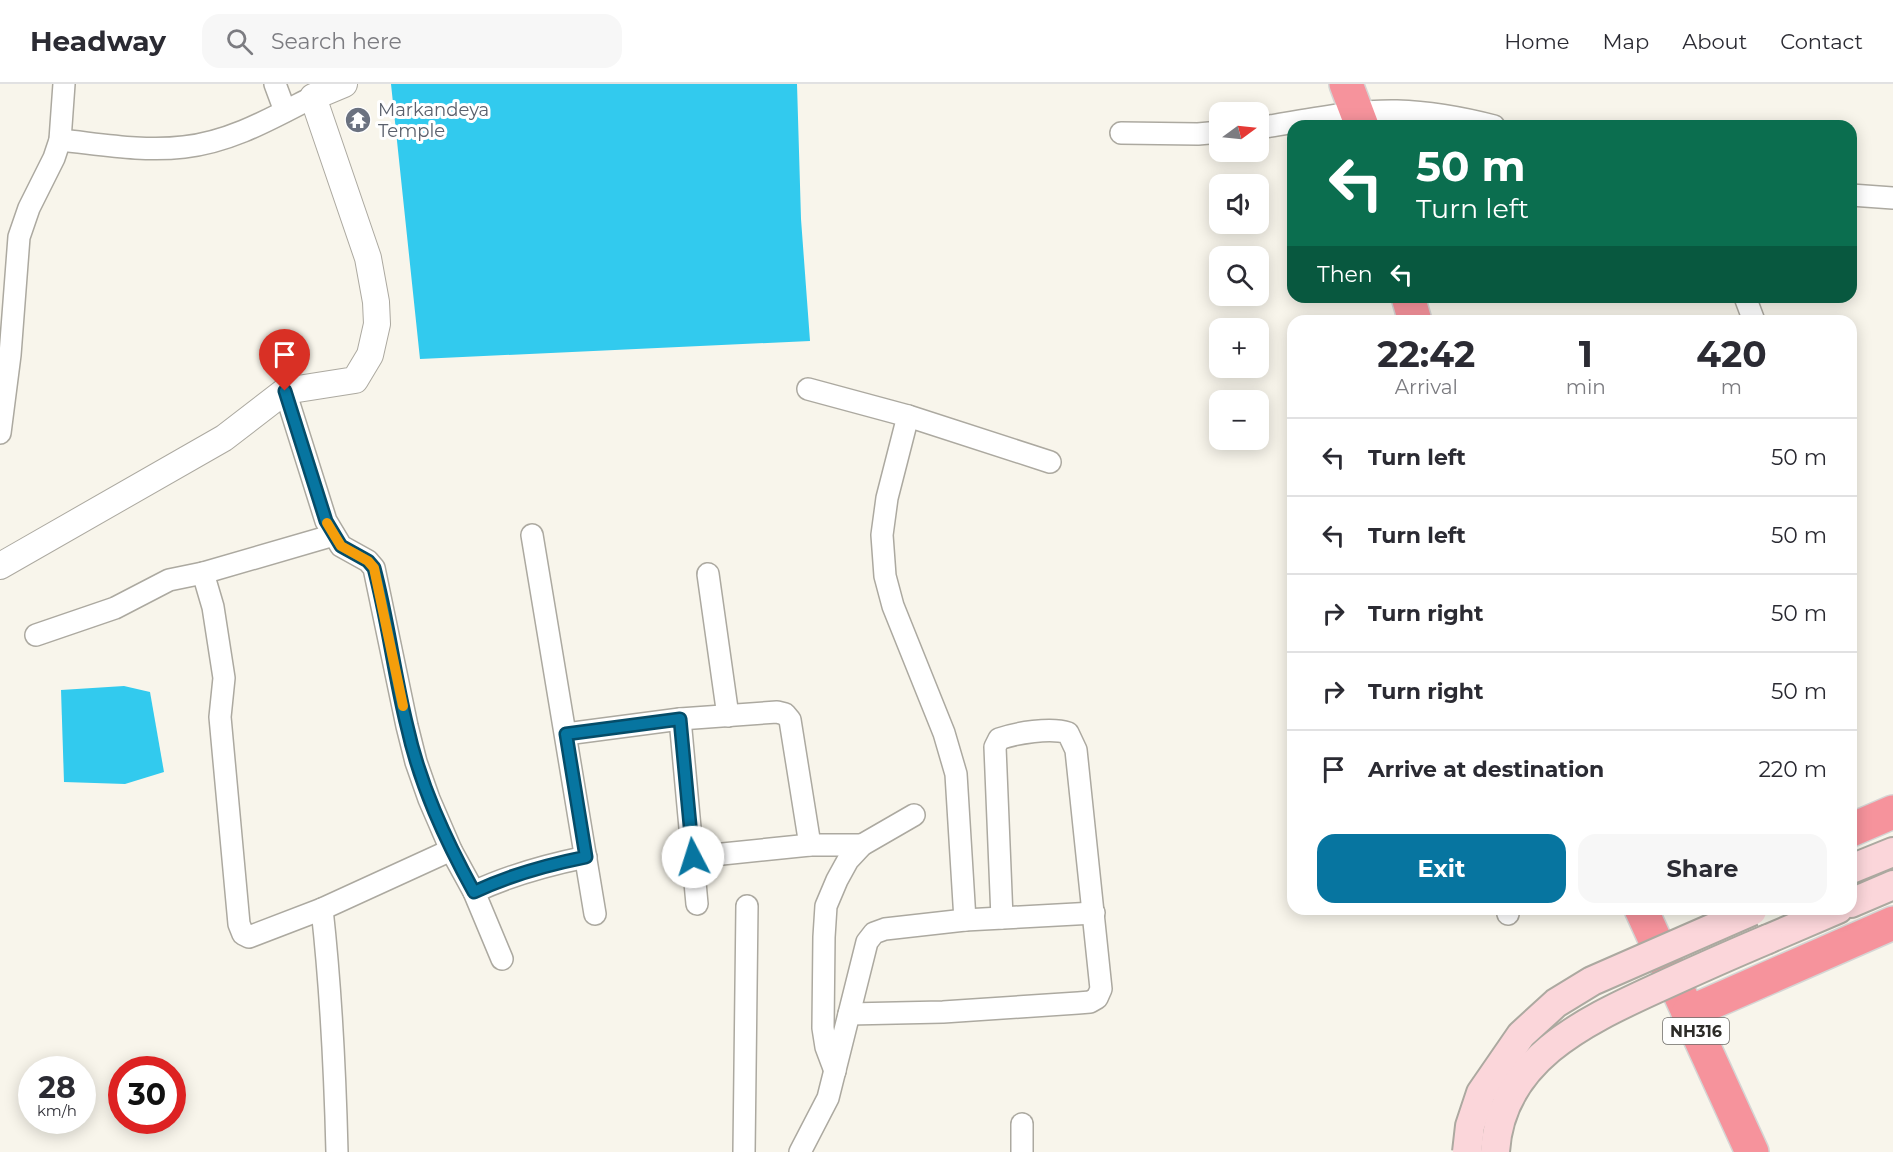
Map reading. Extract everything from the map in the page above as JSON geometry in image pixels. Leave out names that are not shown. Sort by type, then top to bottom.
[{"type":"highway","points":[[1857,827],[1893,812]]},
{"type":"highway","name":"NH316","points":[[1650,915],[1688,1013],[1752,1152]]},
{"type":"highway","points":[[1688,1013],[1893,923]]},
{"type":"main road","points":[[1857,867],[1893,852]]},
{"type":"main road","points":[[1857,900],[1893,885]]},
{"type":"main road","points":[[1467,1152],[1470,1126],[1481,1093],[1521,1035],[1556,1003],[1592,981],[1743,915]]},
{"type":"main road","points":[[1495,1152],[1496,1139],[1504,1111],[1518,1083],[1542,1056],[1571,1031],[1619,1006],[1824,915]]},
{"type":"street","points":[[0,433],[10,355],[10,236],[29,208],[54,158],[60,140],[64,84]]},
{"type":"street","points":[[275,84],[285,111]]},
{"type":"street","points":[[60,140],[147,148],[185,147],[250,129],[344,84]]},
{"type":"street","points":[[0,566],[224,438],[285,391],[355,380],[370,355],[376,324],[376,302],[368,258],[313,97]]},
{"type":"street","points":[[1297,120],[1355,108],[1423,113],[1470,120]]},
{"type":"street","points":[[1269,126],[1287,122]]},
{"type":"street","points":[[1121,133],[1209,133]]},
{"type":"street","points":[[1857,195],[1893,198]]},
{"type":"street","points":[[808,389],[908,416],[1050,462]]},
{"type":"street","points":[[285,391],[326,521],[341,546],[368,561],[374,568],[414,753],[429,799],[451,850],[474,892],[502,959]]},
{"type":"street","points":[[908,416],[886,498],[882,535],[885,576],[893,606],[944,733],[956,774],[965,920]]},
{"type":"street","points":[[36,635],[115,609],[169,580],[203,573],[334,535]]},
{"type":"street","points":[[532,535],[595,914]]},
{"type":"street","points":[[203,573],[213,607],[224,678],[220,717],[238,913],[243,934],[249,937],[256,935],[322,909],[451,850]]},
{"type":"street","points":[[708,574],[728,716]]},
{"type":"street","points":[[566,734],[680,719],[777,712],[785,714],[790,720],[810,845]]},
{"type":"street","points":[[680,719],[698,904]]},
{"type":"street","points":[[849,1014],[943,1012],[1090,1002],[1097,998],[1101,989],[1076,750],[1068,733],[1059,730],[1009,736],[999,739],[995,747],[1002,918]]},
{"type":"street","points":[[835,1071],[826,1047],[823,1028],[826,906],[848,860],[862,845],[914,815]]},
{"type":"street","points":[[693,857],[810,845],[862,845]]},
{"type":"street","points":[[474,892],[527,870],[586,857]]},
{"type":"street","points":[[744,1152],[747,906]]},
{"type":"street","points":[[322,909],[328,966],[337,1152]]},
{"type":"street","points":[[800,1152],[828,1098],[867,942],[874,933],[885,929],[965,920],[1094,913]]},
{"type":"street","points":[[1022,1124],[1022,1152]]},
{"type":"water","points":[[391,84],[797,84],[801,219],[810,341],[420,359]]},
{"type":"water","points":[[124,686],[150,692],[164,772],[125,784],[64,782],[61,690]]},
{"type":"slow traffic","points":[[327,523],[341,546],[368,561],[374,568],[403,706]]},
{"type":"place","name":"Markandeya Temple","points":[[358,120]]},
{"type":"route","points":[[285,391],[326,521],[341,546],[368,561],[374,568],[416,762],[451,850],[474,892],[527,870],[586,857],[566,734],[680,719],[693,857]]}]
